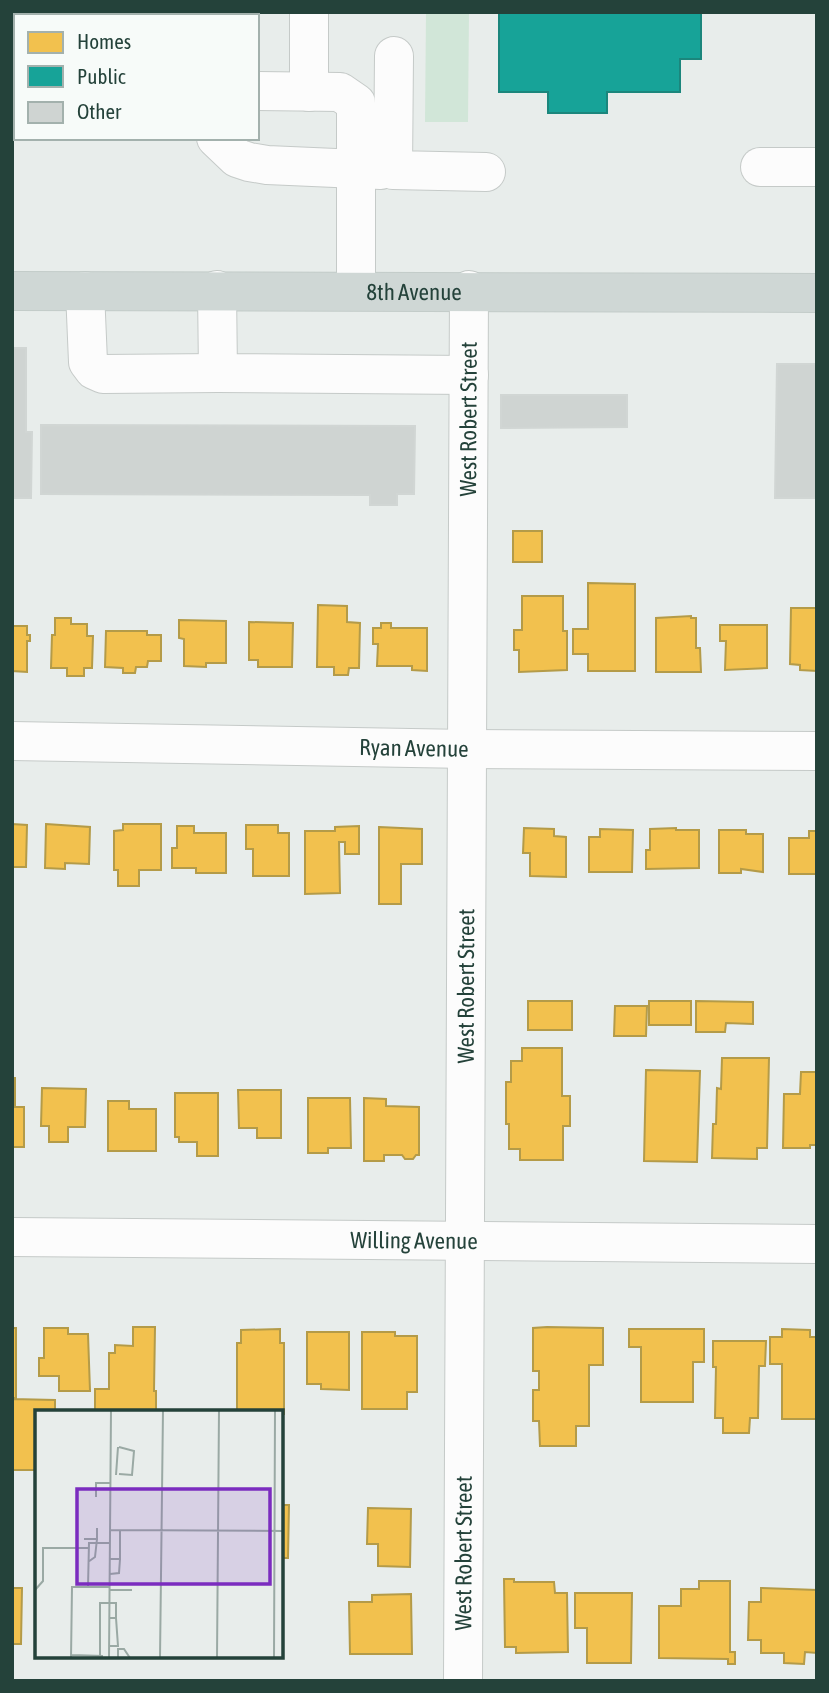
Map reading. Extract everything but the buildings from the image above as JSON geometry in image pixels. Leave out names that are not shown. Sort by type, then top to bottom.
[{"type":"main road","name":"8th Avenue","points":[[12,291],[470,290],[817,293]]},
{"type":"street","points":[[309,12],[309,92]]},
{"type":"street","points":[[393,170],[394,56]]},
{"type":"street","points":[[259,91],[340,92],[356,103],[356,290]]},
{"type":"street","points":[[218,140],[237,158],[267,165],[486,172]]},
{"type":"street","points":[[760,167],[817,167]]},
{"type":"street","points":[[216,290],[218,373]]},
{"type":"street","name":"West Robert Street","points":[[463,1681],[470,290]]},
{"type":"street","points":[[85,291],[88,362],[94,370],[103,374],[469,375]]},
{"type":"street","name":"Ryan Avenue","points":[[12,741],[468,749],[817,751]]},
{"type":"street","name":"Willing Avenue","points":[[12,1237],[817,1244]]},
{"type":"green space","points":[[426,12],[469,12],[468,122],[425,122]]}]
